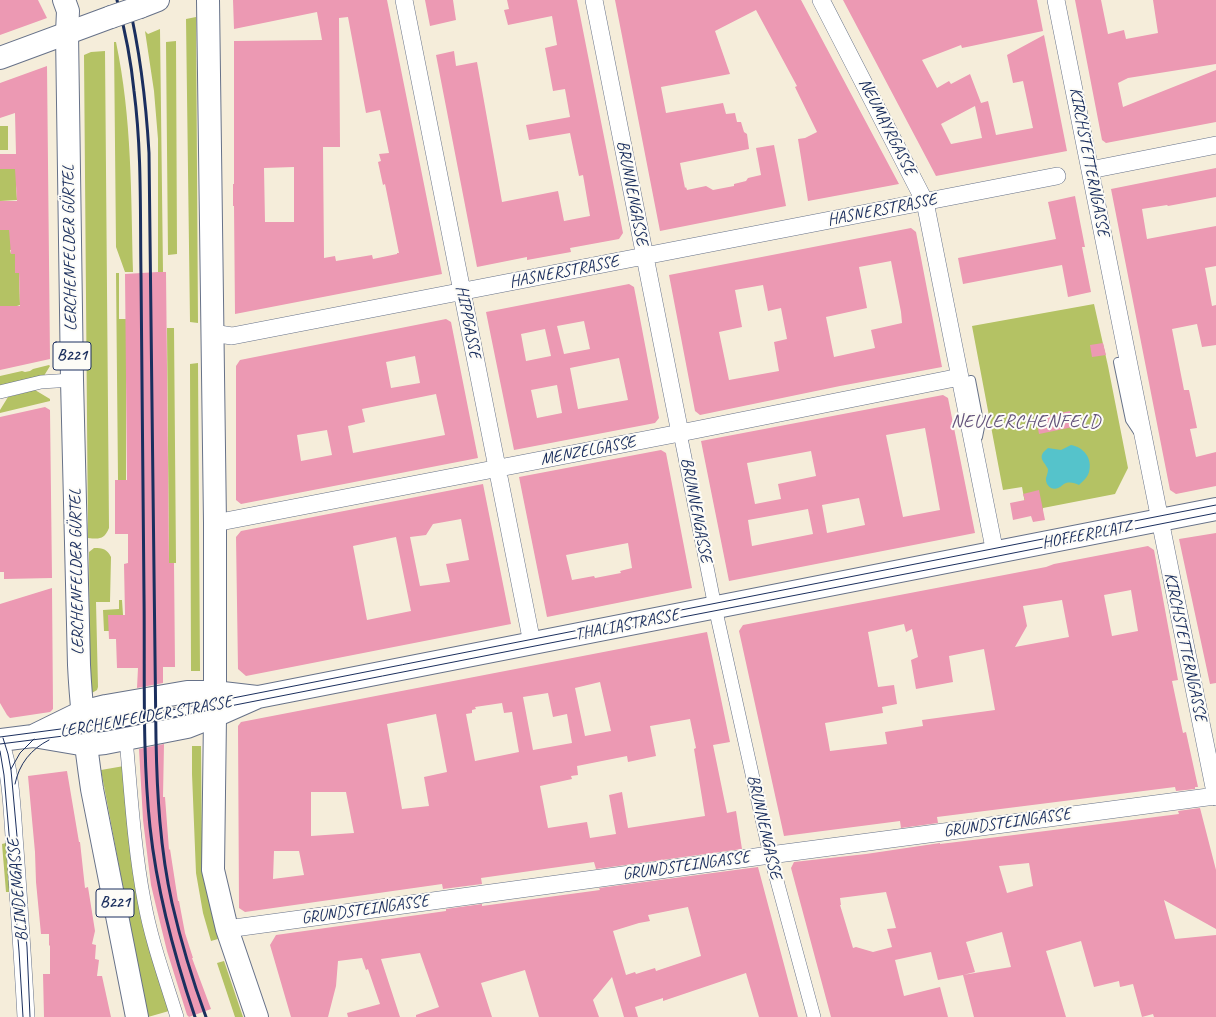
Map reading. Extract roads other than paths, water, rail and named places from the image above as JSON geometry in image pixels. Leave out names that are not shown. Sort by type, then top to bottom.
[{"type":"main road","name":"LERCHENFELDER GÜRTEL","points":[[64,0],[68,11],[67,33],[72,380],[79,665],[84,729],[92,789],[137,1017]]},
{"type":"main road","points":[[208,0],[215,523],[213,870],[227,929],[257,1017]]},
{"type":"main road","points":[[0,58],[149,3]]},
{"type":"main road","points":[[1160,520],[1216,509]]},
{"type":"main road","name":"HOFFERPLATZ","points":[[995,553],[1160,520]]},
{"type":"main road","name":"THALIASTRASSE","points":[[215,705],[995,553]]},
{"type":"main road","points":[[187,692],[215,705],[184,728],[104,744],[84,729],[101,707],[187,692]]},
{"type":"main road","name":"LERCHENFELDER STRASSE","points":[[0,740],[84,729]]},
{"type":"main road","name":"LERCHENFELDER STRASSE","points":[[33,736],[84,729]]},
{"type":"street","name":"HIPPGASSE","points":[[404,0],[532,643]]},
{"type":"street","name":"BRUNNENGASSE","points":[[594,0],[715,607],[770,855],[814,1017]]},
{"type":"street","name":"NEUMAYRGASSE","points":[[821,0],[925,202],[966,379]]},
{"type":"street","name":"KIRCHSTETTERNGASSE","points":[[1056,0],[1143,438]]},
{"type":"street","points":[[1090,170],[1216,145]]},
{"type":"street","name":"HASNERSTRASSE","points":[[212,333],[232,336],[1057,176]]},
{"type":"street","points":[[966,379],[973,442],[995,553]]},
{"type":"street","name":"MENZELGASSE","points":[[215,523],[966,379]]},
{"type":"street","points":[[0,392],[41,382],[72,380]]},
{"type":"street","points":[[1143,438],[1160,520]]},
{"type":"street","name":"KIRCHSTETTERNGASSE","points":[[1160,520],[1216,796]]},
{"type":"street","points":[[126,739],[135,847],[144,901],[155,946],[177,1017]]},
{"type":"street","name":"BLINDENGASSE","points":[[0,740],[7,768],[14,830],[23,949],[26,1017]]},
{"type":"street","name":"GRUNDSTEINGASSE","points":[[227,929],[1216,796]]},
{"type":"lane","points":[[1118,362],[1130,420],[1143,438]]},
{"type":"water","points":[[1071,445],[1079,448],[1086,454],[1090,462],[1088,474],[1079,485],[1065,483],[1056,489],[1053,489],[1046,481],[1048,469],[1042,459],[1042,454],[1048,448],[1061,450]]},
{"type":"tram line","points":[[0,737],[131,718],[1216,505]]},
{"type":"tram line","points":[[0,744],[103,731],[1216,513]]},
{"type":"tram line","points":[[3,738],[11,770],[27,947],[30,1017]]},
{"type":"tram line","points":[[11,769],[20,753],[34,739]]},
{"type":"tram line","points":[[15,784],[19,770],[27,758],[37,748],[49,740]]},
{"type":"tram line","points":[[0,751],[4,775],[23,1017]]},
{"type":"railway","points":[[117,0],[131,68],[137,114],[139,160],[144,711],[147,798],[153,851],[167,923],[195,1017]]},
{"type":"railway","points":[[128,0],[142,76],[149,153],[156,739],[160,821],[172,903],[187,960],[206,1017]]},
{"type":"district","name":"NEULERCHENFELD","points":[[1026,422]]}]
